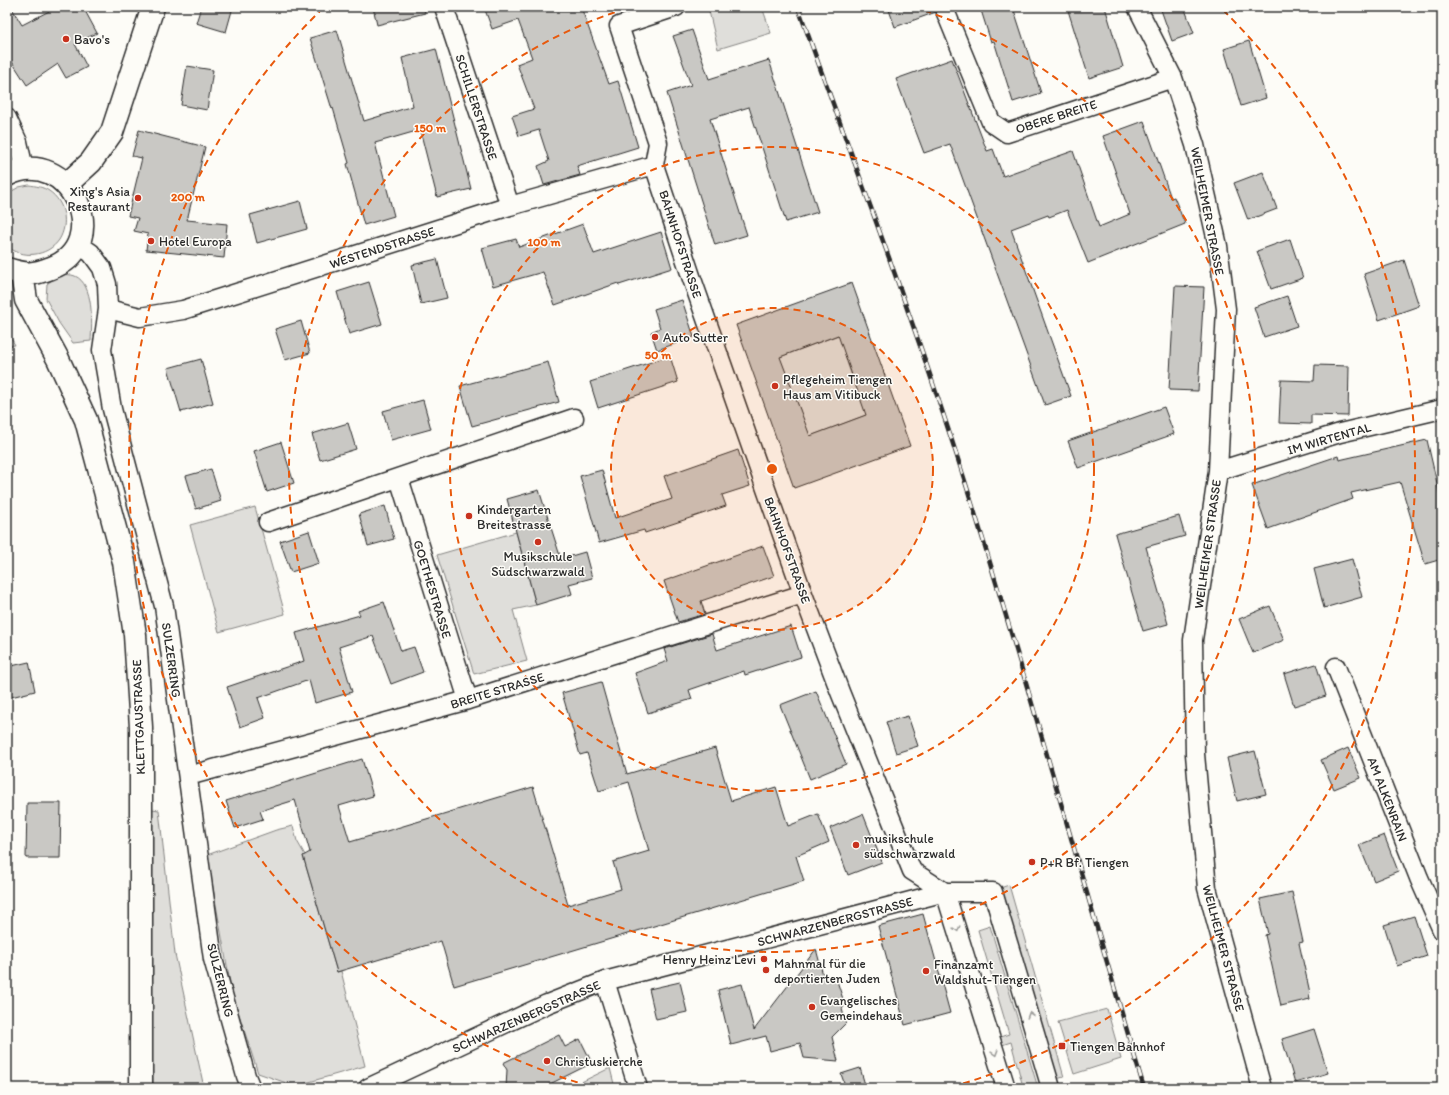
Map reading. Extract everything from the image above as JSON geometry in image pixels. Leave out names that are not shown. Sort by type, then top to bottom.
[{"type":"main road","points":[[66,185],[91,162],[112,132],[153,7]]},
{"type":"main road","points":[[15,271],[38,273],[59,266],[72,255],[82,232],[82,213],[76,197],[66,185],[50,173],[37,169],[16,172]]},
{"type":"main road","name":"KLETTGAUSTRASSE","points":[[15,271],[26,300],[58,359],[86,420],[124,562],[135,635],[141,727],[141,1088]]},
{"type":"street","name":"SCHILLERSTRASSE","points":[[444,7],[510,206]]},
{"type":"street","name":"OBERE BREITE","points":[[948,7],[946,13],[991,122],[1007,133],[1173,78]]},
{"type":"street","name":"WEILHEIMER STRASSE","points":[[1137,7],[1173,78],[1197,153],[1218,246],[1226,309],[1218,471],[1193,640],[1195,754],[1207,888],[1262,1088]]},
{"type":"street","points":[[654,165],[658,143],[619,26],[668,8]]},
{"type":"street","points":[[7,118],[18,142],[16,172]]},
{"type":"street","name":"WESTENDSTRASSE","points":[[108,309],[140,317],[183,310],[510,206],[654,165]]},
{"type":"street","name":"BAHNHOFSTRASSE","points":[[654,165],[692,279],[803,594],[840,692],[912,872],[945,892]]},
{"type":"street","name":"SULZERRING","points":[[78,244],[92,253],[102,268],[107,284],[108,309],[102,350],[111,401],[164,606],[213,959],[246,1076],[251,1088]]},
{"type":"street","name":"IM WIRTENTAL","points":[[1218,471],[1340,433],[1442,408]]},
{"type":"street","points":[[268,522],[574,418]]},
{"type":"street","name":"GOETHESTRASSE","points":[[398,478],[468,700]]},
{"type":"street","name":"BREITE STRASSE","points":[[188,776],[468,700],[803,594]]},
{"type":"street","name":"AM ALKENRAIN","points":[[1336,667],[1419,878],[1442,930]]},
{"type":"street","points":[[1006,1088],[945,892],[993,892],[1051,1088]]},
{"type":"street","name":"SCHWARZENBERGSTRASSE","points":[[368,1088],[547,1004],[605,981],[945,892]]},
{"type":"street","points":[[605,981],[638,1088]]},
{"type":"shaded area","points":[[708,7],[762,7],[771,33],[718,49]]},
{"type":"shaded area","points":[[29,185],[37,186],[49,191],[59,201],[64,214],[64,227],[59,240],[48,250],[34,254],[20,253],[7,246],[7,194],[19,187]]},
{"type":"shaded area","points":[[59,274],[75,276],[81,280],[86,287],[89,295],[92,324],[91,341],[73,343],[59,323],[46,299],[47,284]]},
{"type":"shaded area","points":[[7,331],[15,345],[7,346]]},
{"type":"shaded area","points":[[844,333],[847,362],[856,387],[874,412],[800,440],[800,410],[789,381],[780,384],[772,360]]},
{"type":"shaded area","points":[[255,507],[285,614],[219,632],[190,525]]},
{"type":"shaded area","points":[[516,532],[536,605],[513,610],[527,661],[474,674],[437,555]]},
{"type":"shaded area","points":[[146,808],[159,810],[175,954],[203,1083],[206,1088],[153,1088]]},
{"type":"shaded area","points":[[293,826],[297,841],[305,855],[303,856],[337,972],[341,971],[365,1066],[295,1086],[258,1073],[232,993],[207,855],[276,830]]},
{"type":"shaded area","points":[[1009,885],[1064,1077],[1056,1079],[1000,888]]},
{"type":"shaded area","points":[[990,926],[1038,1088],[1017,1088],[1016,1085],[1022,1083],[1011,1042],[1002,1045],[1000,1037],[1009,1034],[978,930]]},
{"type":"shaded area","points":[[1107,1009],[1121,1059],[1074,1074],[1058,1022]]},
{"type":"shaded area","points":[[610,1068],[615,1088],[569,1088]]},
{"type":"building","points":[[7,7],[11,7],[22,25],[57,7],[83,7],[97,33],[75,44],[87,67],[66,78],[58,64],[27,85],[7,54]]},
{"type":"building","points":[[201,7],[233,7],[226,32],[196,23]]},
{"type":"building","points":[[373,7],[424,7],[425,13],[377,25]]},
{"type":"building","points":[[484,7],[581,7],[609,84],[618,81],[638,147],[577,166],[580,175],[544,185],[538,166],[549,161],[539,130],[519,136],[512,116],[534,109],[517,64],[532,58],[518,20],[492,29]]},
{"type":"building","points":[[888,7],[937,7],[936,12],[895,27]]},
{"type":"building","points":[[980,7],[1013,7],[1041,93],[1013,102],[994,41],[991,42]]},
{"type":"building","points":[[1067,7],[1105,7],[1123,67],[1089,78]]},
{"type":"building","points":[[1160,7],[1184,7],[1194,33],[1172,41]]},
{"type":"building","points":[[337,30],[364,121],[413,106],[402,58],[436,49],[471,189],[437,197],[420,130],[375,143],[394,216],[364,225],[347,164],[349,163],[310,38]]},
{"type":"building","points":[[692,30],[709,79],[769,60],[818,212],[786,222],[749,107],[710,119],[747,235],[715,245],[667,93],[691,85],[673,36]]},
{"type":"building","points":[[1249,41],[1266,98],[1241,106],[1224,49]]},
{"type":"building","points":[[952,59],[987,151],[993,149],[1003,176],[1073,151],[1099,227],[1130,214],[1103,136],[1144,121],[1171,198],[1174,197],[1185,224],[1088,263],[1067,210],[1049,217],[1048,215],[1011,229],[1071,396],[1045,405],[950,144],[924,153],[896,79]]},
{"type":"building","points":[[187,66],[213,70],[207,110],[181,105]]},
{"type":"building","points":[[139,130],[205,147],[187,220],[227,224],[224,258],[146,250],[148,234],[134,231],[138,218],[128,216],[142,158],[132,156]]},
{"type":"building","points":[[1263,172],[1277,209],[1248,220],[1234,183]]},
{"type":"building","points":[[300,201],[307,229],[257,243],[250,215]]},
{"type":"building","points":[[583,224],[594,254],[661,232],[672,268],[619,285],[618,283],[555,305],[543,272],[493,286],[482,248],[516,239],[519,247]]},
{"type":"building","points":[[1290,239],[1303,278],[1271,289],[1257,251]]},
{"type":"building","points":[[437,259],[447,298],[421,304],[412,265]]},
{"type":"building","points":[[1404,260],[1419,306],[1379,320],[1364,274]]},
{"type":"building","points":[[369,282],[382,324],[349,334],[337,292]]},
{"type":"building","name":"Pflegeheim Tiengen Haus am Vitibuck","points":[[852,283],[910,446],[794,488],[736,325]],"holes":[[[838,335],[866,415],[810,436],[780,357]]]},
{"type":"building","points":[[1175,286],[1204,287],[1198,391],[1169,390]]},
{"type":"building","points":[[1287,296],[1297,326],[1264,337],[1254,307]]},
{"type":"building","points":[[682,300],[694,337],[657,350],[651,332],[660,328],[654,309]]},
{"type":"building","points":[[301,321],[310,353],[285,360],[275,329]]},
{"type":"building","points":[[670,356],[678,382],[598,408],[590,382]]},
{"type":"building","points":[[201,359],[213,403],[181,412],[168,368]]},
{"type":"building","points":[[548,362],[559,402],[472,426],[460,386]]},
{"type":"building","points":[[1315,365],[1349,366],[1348,416],[1311,415],[1311,424],[1279,423],[1281,380],[1314,381]]},
{"type":"building","points":[[423,400],[431,429],[391,440],[383,411]]},
{"type":"building","points":[[1164,407],[1174,434],[1078,468],[1068,441]]},
{"type":"building","points":[[348,423],[356,449],[320,460],[312,434]]},
{"type":"building","points":[[1427,440],[1442,505],[1442,559],[1425,564],[1400,482],[1351,493],[1353,499],[1268,529],[1252,485],[1338,456],[1339,460]]},
{"type":"building","points":[[281,442],[294,483],[267,492],[254,451]]},
{"type":"building","points":[[738,450],[750,486],[722,495],[726,506],[645,533],[644,530],[599,543],[580,476],[602,470],[615,518],[672,499],[664,476]]},
{"type":"building","points":[[211,469],[221,501],[196,509],[186,476]]},
{"type":"building","name":"Musikschule Südschwarzwald","points":[[539,490],[561,559],[585,552],[592,578],[569,584],[572,594],[536,605],[507,499]]},
{"type":"building","points":[[385,506],[394,539],[368,546],[359,514]]},
{"type":"building","points":[[1179,516],[1185,536],[1146,547],[1168,624],[1143,631],[1115,534]]},
{"type":"building","points":[[309,531],[319,563],[291,572],[280,541]]},
{"type":"building","points":[[763,546],[774,576],[701,601],[705,614],[678,622],[664,581]]},
{"type":"building","points":[[1352,559],[1362,597],[1324,608],[1314,569]]},
{"type":"building","points":[[384,602],[401,651],[414,647],[423,672],[391,684],[373,636],[339,647],[352,692],[315,703],[309,680],[258,698],[265,718],[240,727],[227,687],[304,661],[296,633],[360,615],[358,611]]},
{"type":"building","points":[[1270,606],[1284,640],[1253,653],[1239,619]]},
{"type":"building","points":[[791,626],[801,657],[745,675],[744,671],[689,690],[692,699],[648,713],[635,673],[668,661],[664,649],[712,634],[717,650]]},
{"type":"building","points":[[29,662],[35,691],[7,698],[7,667]]},
{"type":"building","points":[[1316,664],[1326,696],[1294,706],[1284,674]]},
{"type":"building","points":[[601,682],[627,774],[715,748],[731,801],[776,787],[788,826],[818,814],[829,842],[796,856],[804,881],[454,986],[441,941],[337,972],[303,856],[310,852],[295,800],[260,811],[263,819],[235,828],[226,801],[362,759],[373,796],[339,806],[350,842],[533,787],[568,905],[621,889],[613,862],[649,851],[629,782],[599,791],[587,753],[580,755],[562,693]]},
{"type":"building","points":[[816,691],[846,764],[810,779],[780,705]]},
{"type":"building","points":[[908,716],[918,746],[896,753],[886,722]]},
{"type":"building","points":[[1348,748],[1361,778],[1334,789],[1321,760]]},
{"type":"building","points":[[1255,751],[1266,794],[1237,801],[1227,758]]},
{"type":"building","points":[[27,803],[61,803],[60,858],[26,858]]},
{"type":"building","name":"musikschule südschwarzwald","points":[[863,814],[882,862],[848,875],[830,828]]},
{"type":"building","points":[[1384,835],[1398,871],[1374,881],[1359,845]]},
{"type":"building","points":[[1292,892],[1303,942],[1299,943],[1310,999],[1281,1006],[1265,935],[1268,934],[1260,899]]},
{"type":"building","points":[[923,914],[950,1013],[905,1025],[878,926]]},
{"type":"building","points":[[1414,916],[1427,956],[1397,966],[1384,925]]},
{"type":"building","name":"Evangelisches Gemeindehaus","points":[[816,949],[823,975],[837,981],[845,1005],[842,1009],[846,1023],[832,1037],[838,1061],[804,1058],[800,1043],[770,1051],[766,1036],[731,1045],[718,990],[742,984],[754,1030]]},
{"type":"building","points":[[680,982],[687,1012],[656,1019],[649,989]]},
{"type":"building","points":[[1314,1029],[1328,1073],[1295,1083],[1282,1039]]},
{"type":"building","name":"Christuskierche","points":[[559,1035],[565,1047],[580,1039],[592,1063],[542,1088],[506,1088],[507,1070],[503,1063]]},
{"type":"building","points":[[860,1068],[866,1088],[846,1088],[841,1074]]},
{"type":"railway","points":[[798,7],[904,299],[963,475],[1010,628],[1144,1088]]},
{"type":"place","name":"Bavo's","points":[[66,39]]},
{"type":"place","name":"Xing's Asia Restaurant","points":[[138,198]]},
{"type":"place","name":"Hotel Europa","points":[[151,241]]},
{"type":"place","name":"Auto Sutter","points":[[655,337]]},
{"type":"place","name":"Pflegeheim Tiengen Haus am Vitibuck","points":[[775,386]]},
{"type":"place","name":"Kindergarten Breitestrasse","points":[[469,516]]},
{"type":"place","name":"Musikschule Südschwarzwald","points":[[538,542]]},
{"type":"place","name":"musikschule südschwarzwald","points":[[856,845]]},
{"type":"place","name":"P+R Bf. Tiengen","points":[[1032,862]]},
{"type":"place","name":"Henry Heinz Levi","points":[[764,959]]},
{"type":"place","name":"Mahnmal für die deportierten Juden","points":[[766,970]]},
{"type":"place","name":"Finanzamt Waldshut-Tiengen","points":[[926,971]]},
{"type":"place","name":"Evangelisches Gemeindehaus","points":[[812,1007]]},
{"type":"place","name":"Tiengen Bahnhof","points":[[1062,1046]]},
{"type":"place","name":"Christuskierche","points":[[547,1061]]}]
